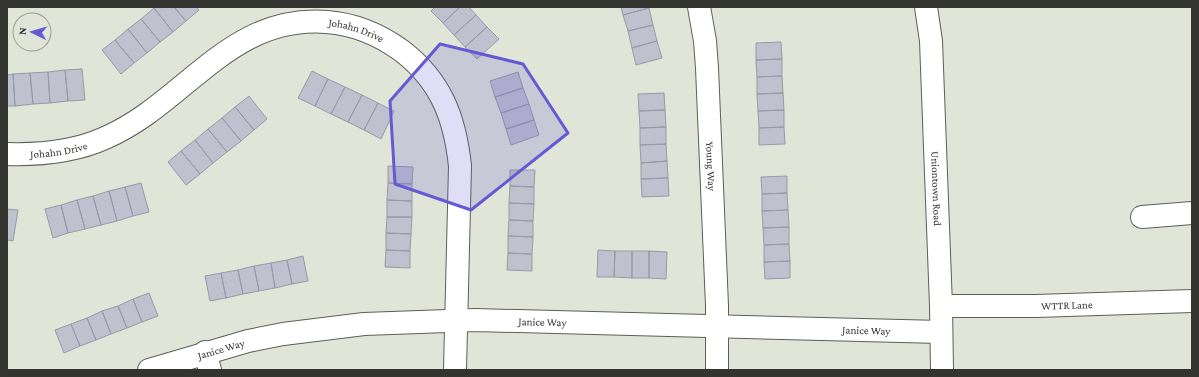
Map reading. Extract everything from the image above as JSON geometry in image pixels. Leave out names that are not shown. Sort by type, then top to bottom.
[{"type":"street","name":"Young Way","points":[[699,7],[705,41],[707,68],[718,327],[717,370]]},
{"type":"street","name":"Uniontown Road","points":[[926,7],[931,41],[942,306],[942,370]]},
{"type":"street","name":"Johahn Drive","points":[[7,154],[26,155],[67,151],[105,138],[133,123],[160,105],[226,52],[248,37],[267,29],[287,24],[314,21],[341,23],[365,30],[392,44],[414,61],[434,83],[448,110],[458,139],[460,166],[455,370]]},
{"type":"street","points":[[1142,217],[1192,213]]},
{"type":"street","name":"WTTR Lane","points":[[942,306],[1036,306],[1192,301]]},
{"type":"street","name":"Janice Way","points":[[150,370],[208,361],[262,338],[319,328],[364,324],[457,320],[941,332]]},
{"type":"highlighted area","points":[[440,44],[523,64],[568,133],[471,210],[395,184],[390,101]]},
{"type":"building","points":[[174,7],[186,21],[173,32],[154,8]]},
{"type":"building","points":[[174,7],[196,7],[199,10],[186,21]]},
{"type":"building","points":[[435,7],[460,7],[443,23],[431,11]]},
{"type":"building","points":[[460,7],[469,7],[476,15],[454,35],[443,23]]},
{"type":"building","points":[[621,7],[648,7],[649,8],[623,15]]},
{"type":"building","points":[[154,8],[173,32],[160,42],[141,19]]},
{"type":"building","points":[[649,8],[653,25],[628,31],[623,15]]},
{"type":"building","points":[[476,15],[487,27],[465,47],[454,35]]},
{"type":"building","points":[[141,19],[160,42],[147,53],[128,29]]},
{"type":"building","points":[[653,25],[657,41],[632,48],[628,31]]},
{"type":"building","points":[[487,27],[499,39],[477,59],[465,47]]},
{"type":"building","points":[[128,29],[147,53],[134,63],[115,40]]},
{"type":"building","points":[[115,40],[134,63],[121,74],[102,50]]},
{"type":"building","points":[[657,41],[662,58],[636,65],[632,48]]},
{"type":"building","points":[[781,42],[782,59],[756,60],[756,43]]},
{"type":"building","points":[[782,59],[782,76],[757,77],[756,60]]},
{"type":"building","points":[[82,69],[85,100],[68,101],[65,70]]},
{"type":"building","points":[[65,70],[68,101],[50,103],[48,72]]},
{"type":"building","points":[[312,71],[328,79],[315,106],[298,98]]},
{"type":"building","points":[[48,72],[50,103],[33,104],[30,73]]},
{"type":"building","points":[[518,72],[523,88],[495,97],[490,81]]},
{"type":"building","points":[[30,73],[33,104],[15,106],[13,74]]},
{"type":"building","points":[[13,74],[15,106],[7,106],[7,75]]},
{"type":"building","points":[[782,76],[783,93],[757,94],[757,77]]},
{"type":"building","points":[[328,79],[345,87],[331,114],[315,106]]},
{"type":"building","points":[[345,87],[362,95],[348,122],[331,114]]},
{"type":"building","points":[[523,88],[529,104],[501,113],[495,97]]},
{"type":"building","points":[[664,93],[665,110],[639,111],[638,94]]},
{"type":"building","points":[[783,93],[784,110],[758,111],[757,94]]},
{"type":"building","points":[[362,95],[378,103],[364,130],[348,122]]},
{"type":"building","points":[[249,96],[267,119],[254,130],[235,107]]},
{"type":"building","points":[[378,103],[394,111],[381,139],[364,130]]},
{"type":"building","points":[[529,104],[534,120],[506,129],[501,113]]},
{"type":"building","points":[[235,107],[254,130],[241,141],[222,118]]},
{"type":"building","points":[[665,110],[666,127],[640,128],[639,111]]},
{"type":"building","points":[[784,110],[784,127],[759,128],[758,111]]},
{"type":"building","points":[[222,118],[241,141],[227,152],[208,129]]},
{"type":"building","points":[[534,120],[539,135],[511,145],[506,129]]},
{"type":"building","points":[[666,127],[666,144],[640,145],[640,128]]},
{"type":"building","points":[[784,127],[785,144],[759,145],[759,128]]},
{"type":"building","points":[[208,129],[227,152],[213,163],[195,140]]},
{"type":"building","points":[[195,140],[213,163],[200,174],[181,151]]},
{"type":"building","points":[[666,144],[667,161],[641,163],[640,145]]},
{"type":"building","points":[[181,151],[200,174],[186,185],[168,162]]},
{"type":"building","points":[[667,161],[668,178],[641,179],[641,163]]},
{"type":"building","points":[[388,166],[413,167],[412,184],[388,183]]},
{"type":"building","points":[[510,170],[535,170],[534,187],[510,186]]},
{"type":"building","points":[[787,176],[787,193],[762,194],[761,177]]},
{"type":"building","points":[[668,178],[669,196],[642,197],[641,179]]},
{"type":"building","points":[[141,183],[149,212],[133,216],[125,187]]},
{"type":"building","points":[[388,183],[412,184],[412,201],[387,200]]},
{"type":"building","points":[[510,186],[534,187],[534,204],[509,203]]},
{"type":"building","points":[[125,187],[133,216],[117,221],[109,191]]},
{"type":"building","points":[[109,191],[117,221],[101,225],[93,196]]},
{"type":"building","points":[[787,193],[788,210],[762,211],[762,194]]},
{"type":"building","points":[[93,196],[101,225],[85,229],[77,200]]},
{"type":"building","points":[[77,200],[85,229],[68,233],[61,205]]},
{"type":"building","points":[[387,200],[412,201],[412,217],[387,217]]},
{"type":"building","points":[[509,203],[534,204],[533,221],[509,220]]},
{"type":"building","points":[[61,205],[68,233],[53,238],[45,209]]},
{"type":"building","points":[[7,209],[18,210],[13,241],[7,240]]},
{"type":"building","points":[[788,210],[789,227],[763,228],[762,211]]},
{"type":"building","points":[[387,217],[412,217],[411,234],[386,233]]},
{"type":"building","points":[[509,220],[533,221],[533,237],[508,236]]},
{"type":"building","points":[[789,227],[789,244],[764,245],[763,228]]},
{"type":"building","points":[[386,233],[411,234],[410,251],[386,250]]},
{"type":"building","points":[[508,236],[533,237],[532,254],[508,253]]},
{"type":"building","points":[[789,244],[790,261],[764,262],[764,245]]},
{"type":"building","points":[[386,250],[410,251],[410,268],[385,267]]},
{"type":"building","points":[[598,250],[615,251],[614,277],[597,277]]},
{"type":"building","points":[[615,251],[632,251],[632,278],[614,277]]},
{"type":"building","points":[[632,251],[649,251],[649,278],[632,278]]},
{"type":"building","points":[[649,251],[667,252],[666,279],[649,278]]},
{"type":"building","points":[[508,253],[532,254],[532,271],[507,270]]},
{"type":"building","points":[[303,256],[308,281],[292,284],[287,260]]},
{"type":"building","points":[[287,260],[292,284],[275,288],[271,263]]},
{"type":"building","points":[[790,261],[790,278],[765,279],[764,262]]},
{"type":"building","points":[[271,263],[275,288],[259,291],[254,266]]},
{"type":"building","points":[[254,266],[259,291],[243,294],[238,270]]},
{"type":"building","points":[[238,270],[243,294],[226,298],[221,273]]},
{"type":"building","points":[[221,273],[226,298],[210,301],[205,276]]},
{"type":"building","points":[[149,293],[158,316],[142,322],[133,299]]},
{"type":"building","points":[[133,299],[142,322],[127,328],[118,306]]},
{"type":"building","points":[[118,306],[127,328],[111,334],[102,311]]},
{"type":"building","points":[[102,311],[111,334],[96,340],[87,318]]},
{"type":"building","points":[[87,318],[96,340],[80,346],[71,324]]},
{"type":"building","points":[[71,324],[80,346],[64,353],[55,330]]}]
